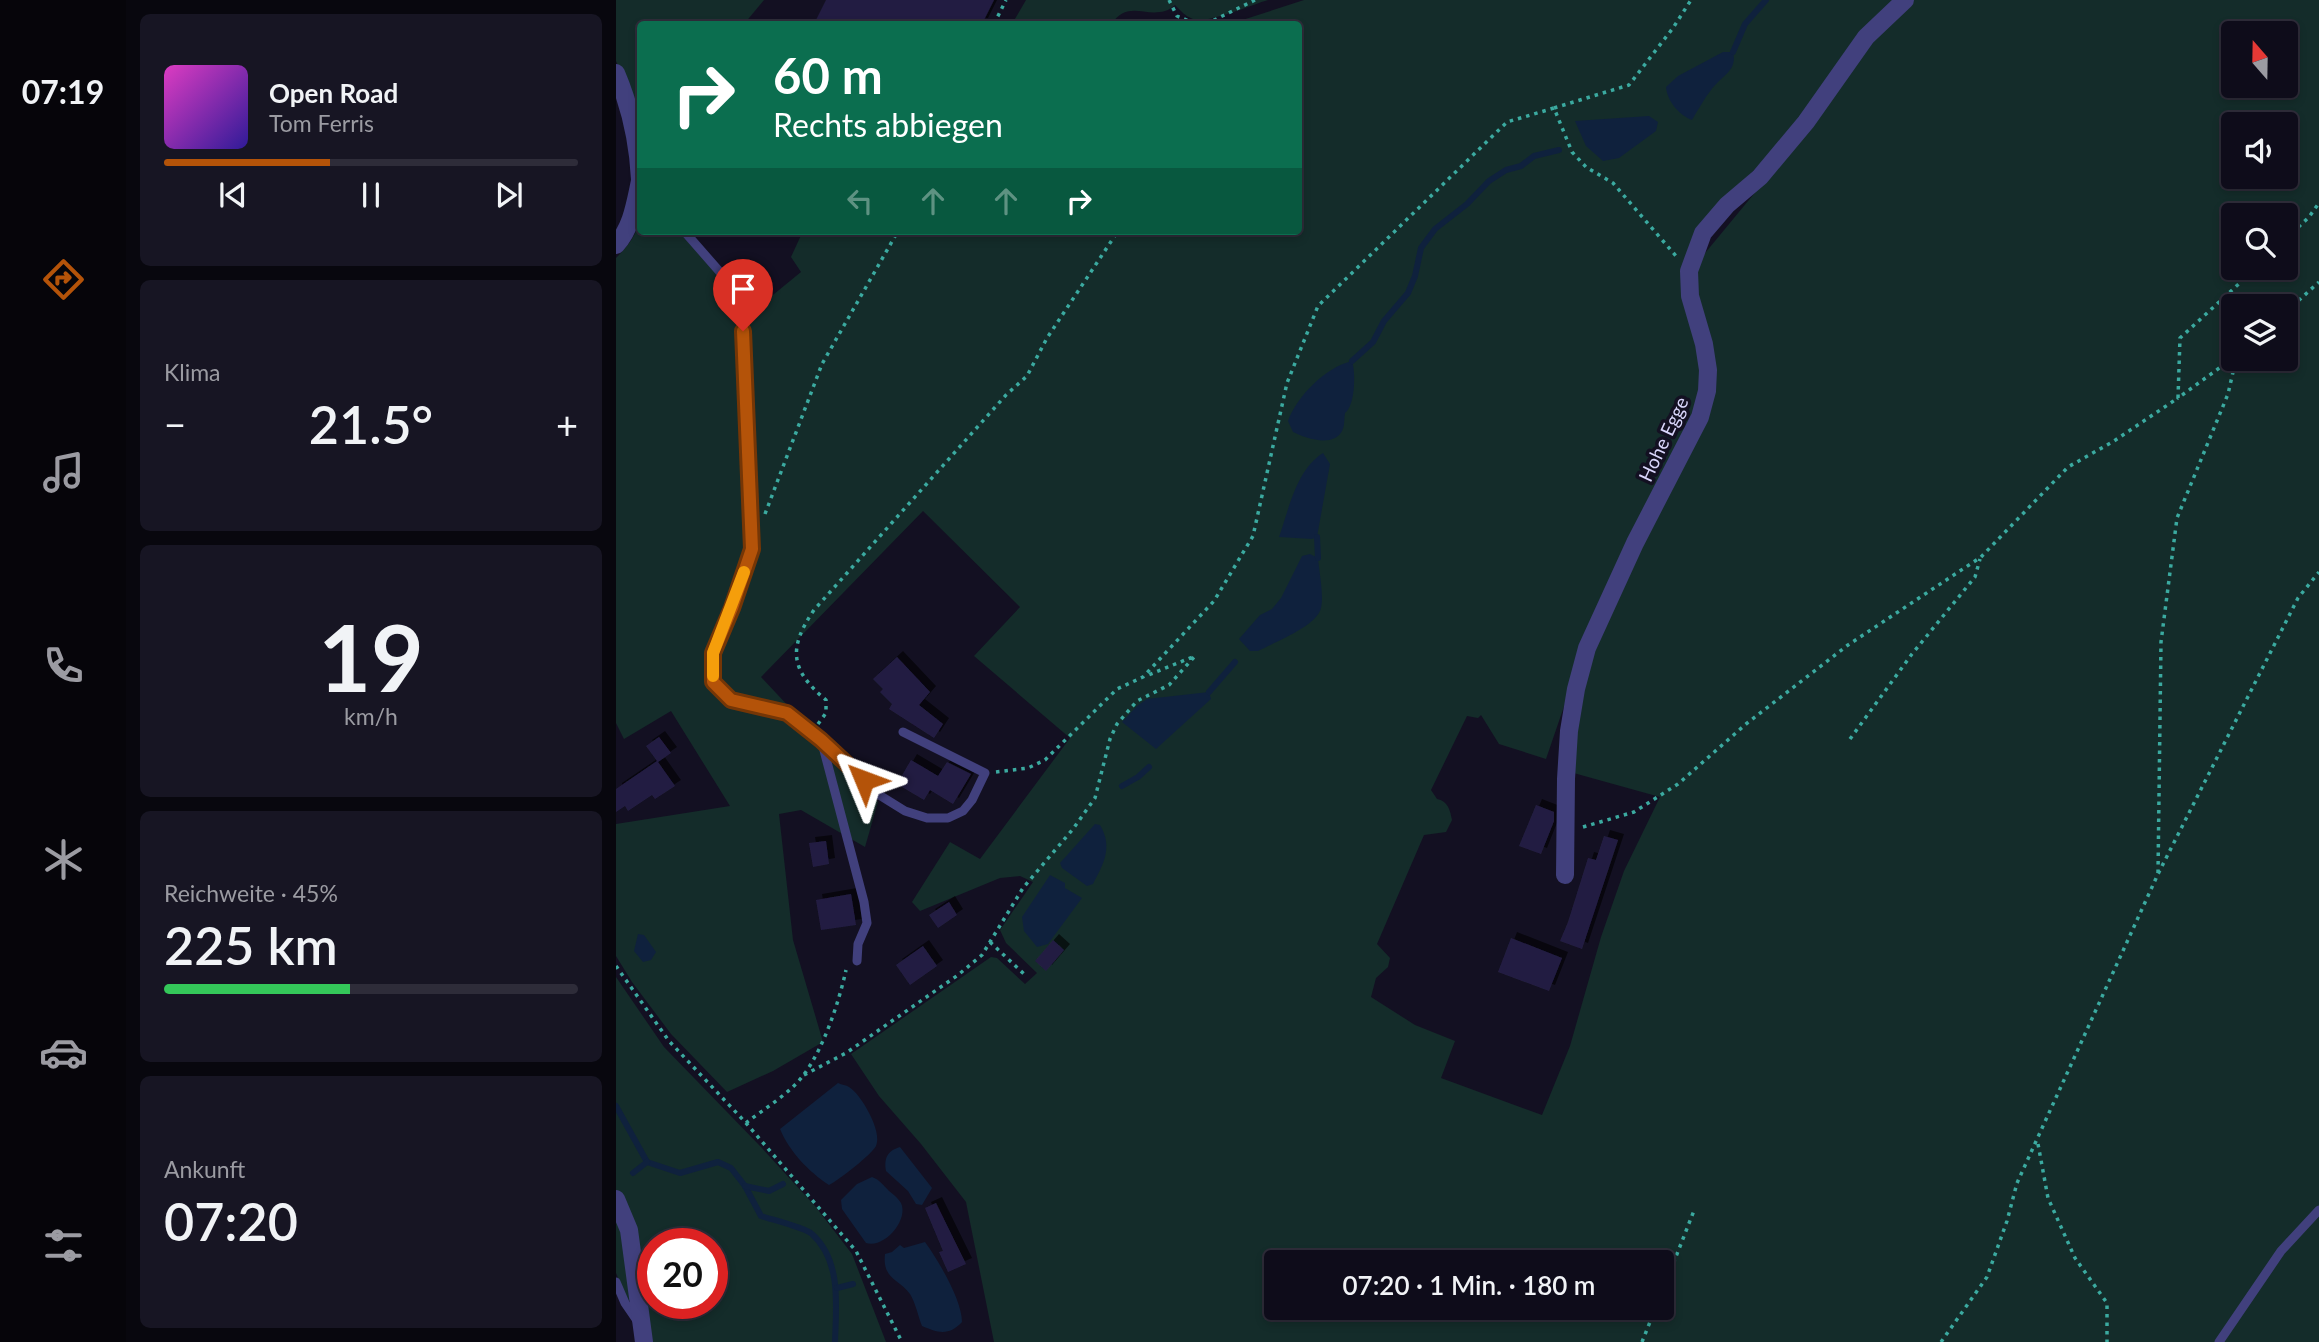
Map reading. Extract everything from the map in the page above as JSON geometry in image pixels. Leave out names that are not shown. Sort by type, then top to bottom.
[{"type":"street","name":"Hohe Egge","points":[[1565,875],[1570,731],[1576,690],[1587,648],[1635,543],[1700,417],[1707,391],[1708,370],[1704,344],[1690,296],[1689,271],[1703,233],[1727,205],[1760,177],[1806,122],[1866,37],[1905,0]]},
{"type":"street","points":[[616,73],[628,101],[637,138]]},
{"type":"street","points":[[616,245],[625,235],[637,194]]},
{"type":"street","points":[[616,1199],[632,1242],[642,1334]]},
{"type":"lane","points":[[688,235],[733,287],[741,304],[752,549],[713,653],[713,682],[731,700],[787,713],[821,740],[876,793],[905,811],[927,818],[948,818],[963,811],[972,800],[985,773],[903,732]]},
{"type":"lane","points":[[821,740],[864,902],[867,923],[858,944],[858,961]]},
{"type":"lane","points":[[2219,1342],[2281,1251],[2319,1210]]},
{"type":"lane","points":[[616,1282],[642,1334]]},
{"type":"path","points":[[996,21],[1006,0]]},
{"type":"path","points":[[1169,0],[1177,16],[1189,21]]},
{"type":"path","points":[[1212,21],[1255,0]]},
{"type":"path","points":[[1143,677],[1214,601],[1252,536],[1287,383],[1318,306],[1507,122],[1629,85],[1674,28],[1691,0]]},
{"type":"path","points":[[1554,108],[1572,152],[1586,167],[1613,183],[1689,271]]},
{"type":"path","points":[[2298,227],[2319,203]]},
{"type":"path","points":[[752,549],[822,364],[896,235]]},
{"type":"path","points":[[810,732],[824,719],[826,700],[806,680],[795,657],[800,630],[814,610],[1006,395],[1027,376],[1047,338],[1115,235]]},
{"type":"path","points":[[2178,398],[2180,338],[2243,280]]},
{"type":"path","points":[[2298,301],[2319,282]]},
{"type":"path","points":[[1565,832],[1634,812],[1678,784],[1746,724],[1848,645],[1981,556],[2068,467],[2114,441],[2221,368]]},
{"type":"path","points":[[2158,874],[2161,642],[2177,518],[2228,394],[2232,371]]},
{"type":"path","points":[[1850,739],[1912,654],[1975,577],[1981,556]]},
{"type":"path","points":[[1941,1342],[1987,1277],[2017,1183],[2158,874],[2298,598],[2319,572]]},
{"type":"path","points":[[746,1123],[804,1074],[846,1053],[958,975],[982,955],[1023,888],[1096,798],[1110,739],[1117,724],[1137,701],[1169,685],[1195,656],[1117,689],[1045,760],[1028,768],[985,773]]},
{"type":"path","points":[[990,942],[1024,974]]},
{"type":"path","points":[[616,966],[669,1041],[746,1123],[856,1251],[902,1342]]},
{"type":"path","points":[[804,1074],[818,1050],[846,970]]},
{"type":"path","points":[[2037,1142],[2048,1198],[2075,1258],[2107,1303],[2107,1342]]},
{"type":"path","points":[[1674,1262],[1695,1208]]},
{"type":"path","points":[[1642,1342],[1651,1320]]},
{"type":"green space","points":[[616,0],[764,0],[746,21],[637,21],[637,111],[616,61]]},
{"type":"green space","points":[[1026,0],[1268,0],[1219,17],[1200,20],[1188,16],[1175,5],[1166,11],[1130,11],[1114,21],[1014,21]]},
{"type":"green space","points":[[1304,0],[1901,0],[1863,34],[1777,148],[1710,213],[1689,246],[1685,296],[1705,369],[1703,388],[1695,414],[1608,586],[1546,759],[1499,744],[1481,715],[1478,718],[1467,716],[1431,790],[1437,799],[1446,804],[1452,820],[1446,832],[1424,835],[1377,944],[1390,958],[1388,967],[1376,978],[1371,997],[1415,1025],[1455,1041],[1441,1078],[1542,1115],[1570,1046],[1601,937],[1624,871],[1660,797],[1570,772],[1575,719],[1591,649],[1610,601],[1691,448],[1708,409],[1713,381],[1712,360],[1695,291],[1694,276],[1701,258],[1809,127],[1868,40],[1910,0],[2319,0],[2319,1207],[2278,1251],[2220,1342],[994,1342],[966,1202],[879,1096],[851,1054],[991,957],[997,958],[1025,984],[1037,973],[1006,943],[1000,930],[1033,882],[1020,876],[1000,878],[920,911],[912,902],[950,842],[980,859],[1070,738],[974,656],[1020,607],[923,511],[761,677],[878,802],[865,847],[801,810],[779,814],[793,940],[823,1042],[773,1071],[727,1092],[671,1034],[616,956],[616,824],[730,806],[671,711],[624,739],[616,723],[616,258],[637,230],[637,235],[682,235],[717,274],[739,305],[768,299],[801,272],[791,257],[801,235],[1302,235],[1302,21],[1239,21]]},
{"type":"green space","points":[[616,977],[664,1047],[815,1206],[852,1254],[886,1342],[650,1342],[646,1319],[728,1319],[728,1228],[637,1228],[637,1270],[626,1209],[616,1190]]},
{"type":"green space","points":[[616,1208],[625,1230],[633,1300],[628,1301],[616,1273]]},
{"type":"green space","points":[[2319,1210],[2319,1342],[2221,1342],[2281,1251]]},
{"type":"water","points":[[1723,52],[1733,52],[1731,69],[1711,90],[1692,120],[1687,118],[1671,102],[1666,87],[1678,76]]},
{"type":"water","points":[[1649,116],[1658,122],[1656,131],[1619,158],[1603,161],[1586,146],[1575,121]]},
{"type":"water","points":[[1352,361],[1353,397],[1345,413],[1343,429],[1338,436],[1319,440],[1293,432],[1288,421],[1305,393],[1332,369]]},
{"type":"water","points":[[1323,453],[1330,464],[1317,537],[1279,537],[1300,480],[1306,469]]},
{"type":"water","points":[[1310,554],[1318,558],[1322,597],[1318,615],[1294,633],[1258,651],[1250,651],[1239,639],[1260,615],[1272,609],[1281,598],[1302,556]]},
{"type":"water","points":[[1209,692],[1211,699],[1156,749],[1122,722],[1147,699]]},
{"type":"water","points":[[1095,824],[1100,825],[1104,833],[1106,848],[1101,869],[1093,884],[1087,886],[1062,868],[1060,863]]},
{"type":"water","points":[[1050,875],[1065,883],[1065,888],[1082,898],[1048,944],[1037,947],[1024,931],[1022,917]]},
{"type":"water","points":[[638,934],[644,935],[656,952],[651,960],[643,962],[634,951]]},
{"type":"water","points":[[838,1083],[849,1087],[859,1097],[874,1123],[877,1140],[876,1146],[868,1155],[829,1185],[800,1160],[780,1129]]},
{"type":"water","points":[[900,1147],[932,1188],[922,1205],[916,1204],[908,1191],[886,1171],[887,1156]]},
{"type":"water","points":[[872,1177],[897,1198],[903,1210],[893,1232],[873,1244],[866,1243],[842,1209],[841,1200],[857,1184]]},
{"type":"water","points":[[925,1242],[948,1280],[958,1303],[962,1322],[953,1330],[938,1332],[922,1326],[910,1294],[886,1269],[885,1254],[900,1245],[904,1248]]},
{"type":"building","points":[[826,0],[994,0],[984,21],[816,21]]},
{"type":"building","points":[[897,657],[930,692],[919,705],[943,724],[934,738],[889,709],[892,704],[880,692],[883,689],[873,679]]},
{"type":"building","points":[[659,737],[671,753],[658,762],[675,786],[655,799],[652,795],[628,811],[625,806],[616,812],[616,789],[657,761],[646,746]]},
{"type":"building","points":[[911,760],[938,776],[947,762],[971,774],[953,804],[930,790],[924,800],[897,784]]},
{"type":"building","points":[[1536,805],[1554,812],[1554,821],[1541,854],[1519,846]]},
{"type":"building","points":[[1604,836],[1618,840],[1582,949],[1560,941],[1588,858],[1596,860]]},
{"type":"building","points":[[826,841],[829,864],[813,867],[809,843]]},
{"type":"building","points":[[851,894],[856,925],[821,930],[816,900]]},
{"type":"building","points":[[949,902],[957,915],[938,928],[929,915]]},
{"type":"building","points":[[1511,938],[1562,958],[1549,991],[1498,972]]},
{"type":"building","points":[[1053,940],[1064,950],[1046,971],[1035,961]]},
{"type":"building","points":[[923,946],[937,966],[910,985],[896,965]]},
{"type":"building","points":[[936,1203],[966,1264],[948,1272],[939,1252],[943,1251],[925,1208]]},
{"type":"waterway","points":[[1733,52],[1745,24],[1766,0]]},
{"type":"waterway","points":[[1352,361],[1373,342],[1384,321],[1408,293],[1421,248],[1435,229],[1467,204],[1489,181],[1506,170],[1521,166],[1534,156],[1559,150]]},
{"type":"waterway","points":[[1317,537],[1318,558]]},
{"type":"waterway","points":[[1209,692],[1235,662]]},
{"type":"waterway","points":[[1122,786],[1149,767]]},
{"type":"waterway","points":[[616,1106],[647,1162],[680,1173],[718,1162],[731,1168],[745,1186],[761,1216],[812,1234],[822,1245],[833,1271],[836,1300],[835,1342]]},
{"type":"waterway","points":[[633,1173],[647,1162]]},
{"type":"waterway","points":[[745,1186],[769,1191],[783,1184]]},
{"type":"waterway","points":[[837,1288],[853,1284]]},
{"type":"slow traffic","points":[[713,676],[713,653],[744,572]]},
{"type":"route","points":[[743,331],[752,549],[713,653],[713,682],[731,700],[787,713],[864,780]]}]
